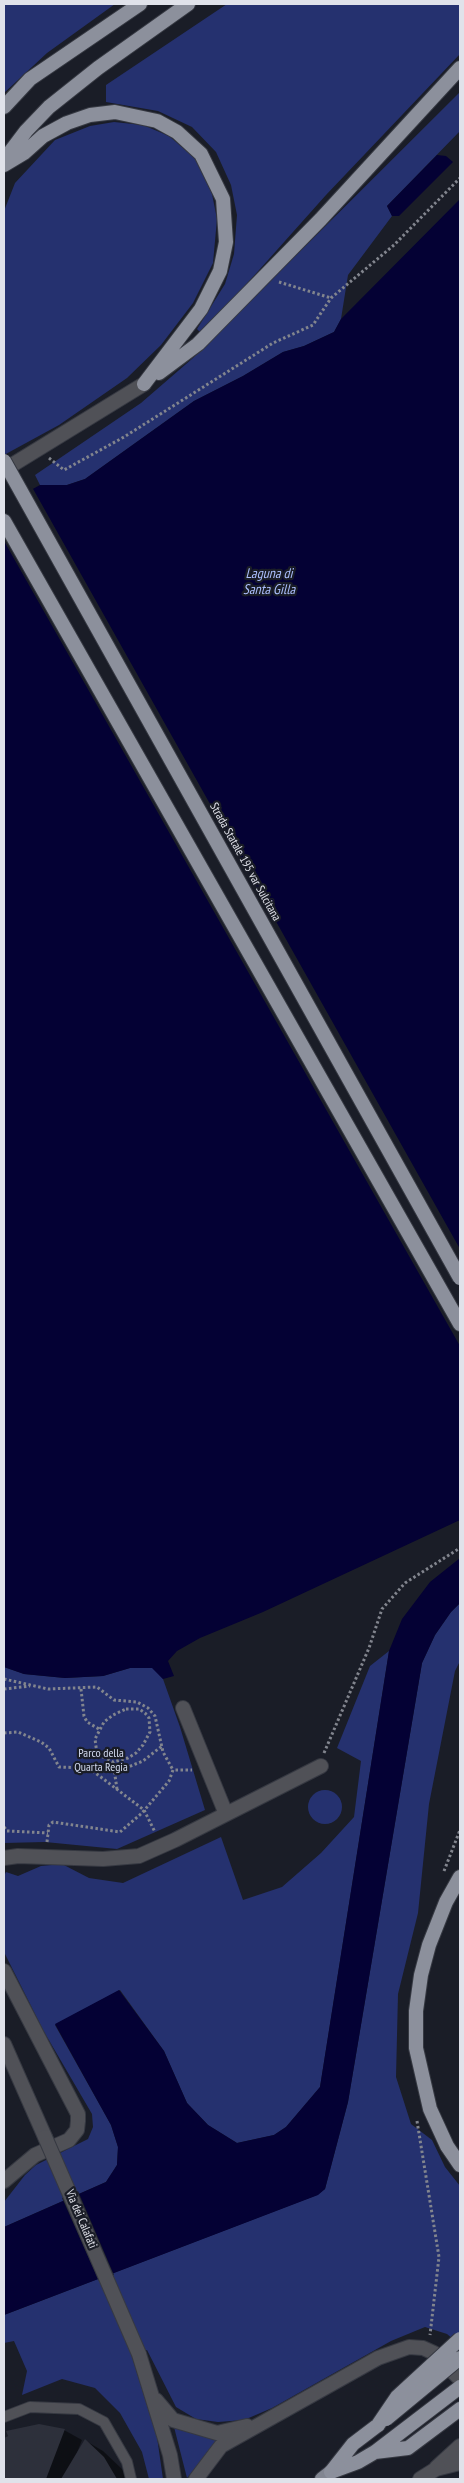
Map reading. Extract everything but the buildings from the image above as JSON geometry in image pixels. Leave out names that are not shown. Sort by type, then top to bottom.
[{"type":"highway","points":[[4,106],[30,79],[140,4]]},
{"type":"highway","points":[[4,160],[26,131],[49,107],[98,68],[188,4]]},
{"type":"highway","points":[[144,384],[198,344],[320,219],[460,68]]},
{"type":"highway","points":[[4,165],[24,154],[43,136],[67,123],[90,115],[115,112],[157,121],[177,132],[201,154],[223,199],[226,242],[220,271],[201,309],[144,384]]},
{"type":"highway","name":"Strada Statale 195 var Sulcitana","points":[[4,461],[460,1278]]},
{"type":"highway","points":[[4,521],[460,1324]]},
{"type":"highway","points":[[460,1877],[446,1902],[429,1945],[421,1975],[416,2011],[416,2048],[430,2109],[448,2146],[460,2165]]},
{"type":"highway","points":[[378,2425],[397,2397],[460,2339]]},
{"type":"highway","points":[[326,2476],[353,2444],[460,2358]]},
{"type":"highway","points":[[326,2476],[358,2462],[375,2452],[460,2387]]},
{"type":"highway","points":[[375,2452],[408,2448],[460,2409]]},
{"type":"street","points":[[4,470],[144,384]]},
{"type":"street","points":[[183,1708],[226,1814]]},
{"type":"street","points":[[4,1858],[46,1856],[103,1859],[139,1856],[161,1847],[321,1766]]},
{"type":"street","points":[[4,1971],[78,2114],[78,2121],[77,2130],[69,2140],[35,2154],[4,2181]]},
{"type":"street","name":"Via dei Calafati","points":[[4,2044],[139,2354],[170,2455],[174,2479]]},
{"type":"street","name":"Via dei Calafati","points":[[196,2479],[221,2446],[260,2422],[378,2358],[410,2347],[427,2350]]},
{"type":"street","points":[[427,2350],[443,2361],[460,2379]]},
{"type":"street","name":"Via dei Calafati","points":[[152,2395],[174,2420],[217,2433],[260,2422]]},
{"type":"street","points":[[420,2479],[436,2469],[460,2446]]},
{"type":"street","points":[[436,2469],[460,2463]]},
{"type":"lane","points":[[4,2417],[30,2407],[79,2409],[104,2422],[127,2462],[131,2479]]},
{"type":"path","points":[[40,449],[64,470],[124,437],[273,343],[313,325],[331,298],[394,244],[460,178]]},
{"type":"path","points":[[262,278],[331,298]]},
{"type":"path","points":[[321,1766],[326,1745],[345,1706],[382,1609],[405,1583],[460,1548]]},
{"type":"path","points":[[4,1679],[48,1689],[97,1687],[114,1700],[138,1702],[148,1708],[155,1716],[167,1762],[173,1770]]},
{"type":"path","points":[[4,1689],[22,1689],[32,1686]]},
{"type":"path","points":[[81,1689],[84,1716],[87,1722],[99,1729]]},
{"type":"path","points":[[126,1709],[139,1709],[149,1718],[150,1732],[143,1745],[128,1758],[113,1762],[98,1754],[95,1739],[99,1729],[112,1715],[126,1709]]},
{"type":"path","points":[[4,1733],[18,1732],[29,1736],[49,1748],[59,1766],[89,1768],[144,1810],[161,1847]]},
{"type":"path","points":[[116,1772],[142,1761],[162,1746]]},
{"type":"path","points":[[113,1762],[116,1772],[117,1789]]},
{"type":"path","points":[[173,1770],[192,1770],[206,1765]]},
{"type":"path","points":[[46,1856],[49,1825],[53,1822],[120,1832],[144,1810],[169,1781],[173,1770]]},
{"type":"path","points":[[4,1827],[7,1831],[48,1833]]},
{"type":"path","points":[[426,2168],[439,2258],[434,2309],[427,2350]]},
{"type":"green space","points":[[4,4],[115,4],[47,53],[4,93]]},
{"type":"green space","points":[[227,4],[460,4],[460,54],[326,195],[202,334],[197,329],[225,284],[234,254],[237,215],[231,185],[216,152],[192,127],[158,111],[106,102],[106,85]]},
{"type":"green space","points":[[460,92],[460,131],[387,206],[392,216],[348,275],[341,319],[334,332],[304,346],[283,352],[243,376],[194,401],[85,479],[67,485],[40,485],[35,475],[141,403],[193,358]]},
{"type":"green space","points":[[114,122],[143,125],[169,136],[196,159],[211,189],[217,219],[213,263],[193,303],[161,345],[127,378],[59,425],[4,455],[4,211],[15,183],[55,140],[90,126]]},
{"type":"green space","points":[[460,1603],[460,1661],[455,1671],[429,1804],[418,1913],[398,1994],[396,2077],[411,2124],[432,2140],[445,2167],[460,2186],[460,2345],[447,2334],[425,2327],[391,2341],[272,2408],[244,2420],[218,2422],[196,2419],[176,2407],[147,2350],[132,2357],[157,2437],[163,2479],[149,2479],[142,2452],[120,2413],[95,2388],[62,2379],[22,2395],[27,2371],[14,2341],[4,2343],[4,2315],[317,2195],[325,2189],[348,2102],[422,1663],[435,1635],[451,1612]]},
{"type":"green space","points":[[389,1651],[320,2087],[286,2127],[274,2135],[237,2143],[208,2125],[187,2103],[164,2051],[120,1990],[55,2025],[111,2125],[118,2147],[117,2165],[106,2182],[4,2227],[4,2202],[25,2175],[36,2165],[88,2139],[93,2127],[92,2114],[43,2030],[4,1952],[4,1876],[6,1872],[18,1876],[41,1866],[62,1864],[89,1878],[123,1883],[221,1837],[243,1900],[282,1887],[321,1853],[354,1817],[361,1761],[337,1748],[370,1666]]},
{"type":"green space","name":"Parco della Quarta Regia","points":[[4,1667],[24,1674],[65,1678],[103,1676],[130,1668],[153,1668],[163,1679],[180,1727],[205,1810],[117,1849],[45,1842],[4,1843]]},
{"type":"green space","points":[[325,1790],[332,1791],[337,1795],[341,1800],[341,1814],[337,1819],[332,1823],[325,1824],[318,1823],[313,1819],[309,1814],[308,1807],[309,1800],[313,1795],[318,1791]]},
{"type":"green space","points":[[174,2427],[218,2440],[187,2478]]},
{"type":"water","points":[[437,155],[446,156],[453,162],[399,216],[392,216],[387,206]]},
{"type":"water","name":"Laguna di Santa Gilla","points":[[460,199],[460,1520],[263,1612],[200,1638],[177,1651],[168,1661],[174,1676],[163,1679],[152,1668],[130,1668],[103,1676],[65,1678],[24,1674],[4,1667],[4,505],[40,485],[67,485],[85,479],[194,401],[243,376],[283,352],[304,346],[334,332],[341,319]]},
{"type":"water","points":[[460,1558],[460,1603],[451,1612],[435,1635],[422,1663],[348,2102],[325,2189],[318,2195],[4,2315],[4,2227],[106,2182],[117,2165],[118,2147],[111,2125],[55,2024],[119,1990],[164,2051],[187,2103],[208,2125],[237,2143],[274,2135],[286,2127],[320,2087],[389,1651],[402,1619],[430,1582]]},
{"type":"pier","points":[[32,487],[460,1249],[460,1346],[4,541],[4,502]]},
{"type":"pier","points":[[78,2191],[114,2275],[99,2281],[62,2198]]}]
